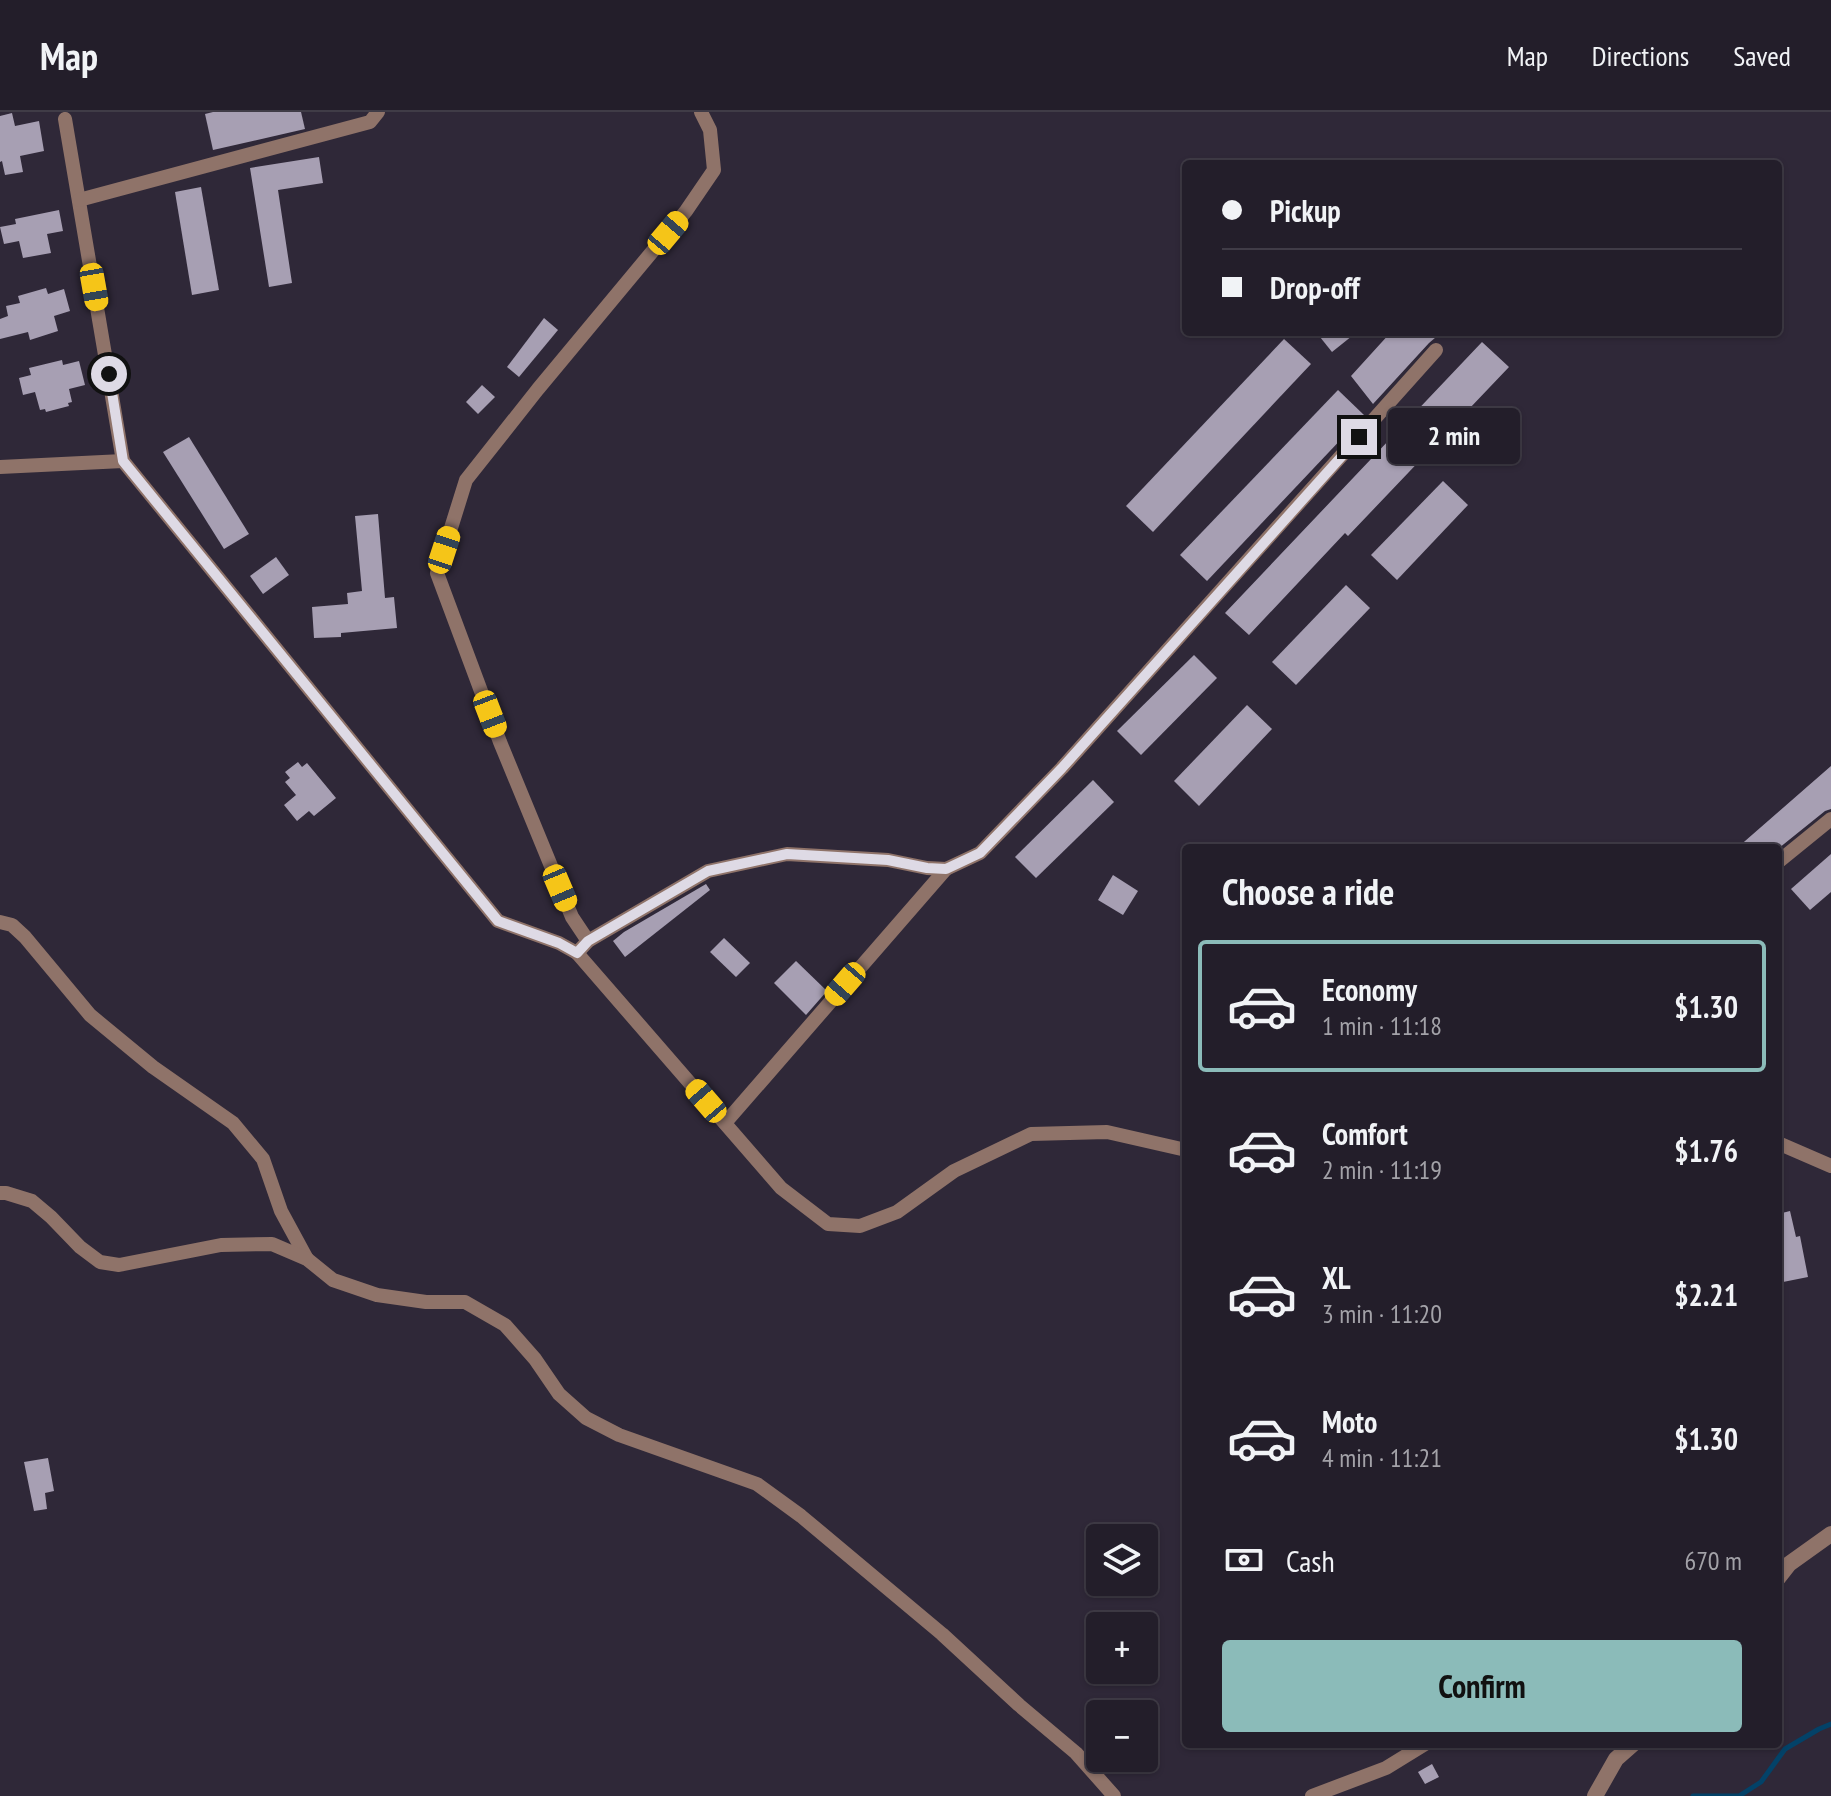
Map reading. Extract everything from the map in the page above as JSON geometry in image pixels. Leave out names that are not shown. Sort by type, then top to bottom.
[{"type":"street","points":[[79,200],[370,122],[378,112]]},
{"type":"street","points":[[588,941],[572,917],[500,742],[437,573],[466,480],[686,211],[714,170],[710,130],[701,112]]},
{"type":"street","points":[[65,119],[123,461],[498,921],[559,943],[577,953],[781,1188],[828,1224],[860,1226],[897,1212],[954,1171],[1031,1134],[1107,1132],[1182,1149]]},
{"type":"street","points":[[725,1123],[946,869],[980,853],[1062,768],[1436,350]]},
{"type":"street","points":[[0,467],[123,461]]},
{"type":"street","points":[[1782,859],[1831,819]]},
{"type":"street","points":[[577,953],[588,941],[708,871],[787,854],[888,860],[946,869]]},
{"type":"street","points":[[0,922],[12,925],[25,937],[90,1015],[153,1067],[233,1123],[263,1159],[281,1211],[307,1259]]},
{"type":"street","points":[[1782,1145],[1831,1166]]},
{"type":"street","points":[[0,1193],[32,1201],[100,1262],[119,1265],[221,1245],[272,1244],[307,1259],[333,1280],[377,1295],[426,1302],[465,1302],[505,1325],[535,1359],[559,1394],[586,1418],[619,1435],[757,1484],[801,1516],[942,1634],[1076,1753],[1114,1796]]},
{"type":"street","points":[[1784,1565],[1831,1534]]},
{"type":"street","points":[[1312,1796],[1386,1768],[1418,1748]]},
{"type":"street","points":[[1598,1789],[1616,1759],[1628,1748]]},
{"type":"building","points":[[301,112],[305,129],[213,150],[205,114]]},
{"type":"building","points":[[12,113],[15,126],[39,121],[44,151],[20,156],[23,172],[5,175],[0,162],[0,116]]},
{"type":"building","points":[[319,157],[323,183],[278,190],[292,283],[269,287],[250,168]]},
{"type":"building","points":[[201,187],[219,290],[192,295],[175,192]]},
{"type":"building","points":[[59,210],[63,231],[47,234],[51,253],[23,258],[19,241],[4,244],[0,227],[16,224],[15,219]]},
{"type":"building","points":[[46,288],[48,294],[64,289],[70,311],[54,316],[58,331],[30,340],[28,332],[0,339],[0,319],[8,316],[6,306],[20,303],[18,296]]},
{"type":"building","points":[[544,318],[558,330],[519,377],[507,367]]},
{"type":"building","points":[[1319,336],[1352,336],[1332,352]]},
{"type":"building","points":[[1387,336],[1437,336],[1373,404],[1351,376]]},
{"type":"building","points":[[1284,339],[1311,364],[1153,532],[1126,506]]},
{"type":"building","points":[[1482,342],[1509,367],[1249,635],[1225,613]]},
{"type":"building","points":[[62,360],[63,365],[79,361],[85,385],[69,389],[72,402],[68,403],[69,406],[46,412],[45,409],[40,410],[35,392],[23,395],[19,378],[31,375],[29,368]]},
{"type":"building","points":[[482,385],[495,397],[478,414],[466,402]]},
{"type":"building","points":[[1338,390],[1364,415],[1207,581],[1180,555]]},
{"type":"building","points":[[189,437],[249,534],[224,549],[163,452]]},
{"type":"building","points":[[1443,481],[1468,505],[1397,580],[1371,555]]},
{"type":"building","points":[[378,514],[385,598],[394,597],[397,628],[314,638],[312,607],[348,604],[347,593],[362,591],[355,516]]},
{"type":"building","points":[[276,557],[289,575],[263,594],[250,576]]},
{"type":"building","points":[[1346,585],[1370,608],[1296,685],[1272,662]]},
{"type":"building","points":[[1194,655],[1217,678],[1141,755],[1117,731]]},
{"type":"building","points":[[1247,705],[1272,729],[1199,806],[1174,781]]},
{"type":"building","points":[[298,762],[302,767],[307,763],[336,798],[314,816],[309,811],[297,821],[284,805],[296,795],[285,782],[290,778],[285,772]]},
{"type":"building","points":[[1831,766],[1831,809],[1782,846],[1742,844]]},
{"type":"building","points":[[1093,780],[1114,802],[1036,878],[1015,857]]},
{"type":"building","points":[[1831,854],[1831,892],[1810,910],[1791,889]]},
{"type":"building","points":[[1113,875],[1138,891],[1123,915],[1098,900]]},
{"type":"building","points":[[706,884],[710,890],[625,957],[613,941],[624,932]]},
{"type":"building","points":[[724,938],[750,963],[736,977],[710,952]]},
{"type":"building","points":[[796,961],[827,991],[806,1015],[774,983]]},
{"type":"building","points":[[1790,1211],[1796,1237],[1800,1236],[1808,1277],[1783,1282],[1782,1213]]},
{"type":"building","points":[[48,1458],[54,1491],[45,1493],[47,1509],[34,1511],[24,1462]]},
{"type":"building","points":[[1432,1764],[1439,1777],[1425,1784],[1418,1772]]},
{"type":"waterway","points":[[1693,1796],[1739,1796],[1761,1782],[1785,1749],[1831,1724]]},
{"type":"route","points":[[109,374],[123,461],[498,921],[559,943],[577,953],[588,941],[708,871],[787,854],[888,860],[946,869],[980,853],[1062,768],[1359,437]]}]
